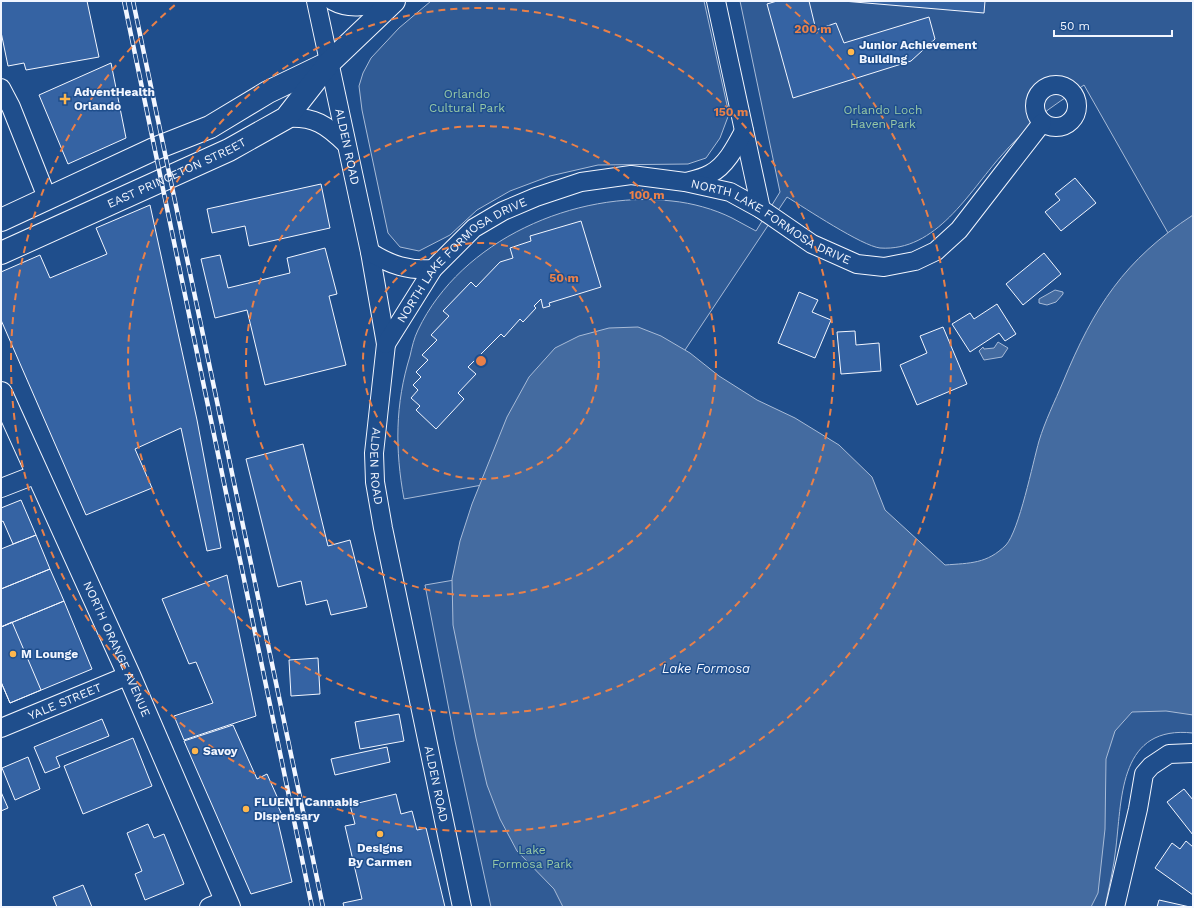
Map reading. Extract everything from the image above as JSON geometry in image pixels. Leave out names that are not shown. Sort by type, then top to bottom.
[{"type":"main road","name":"EAST PRINCETON STREET","points":[[1,253],[229,150],[286,118],[329,63],[394,1]]},
{"type":"main road","name":"EAST PRINCETON STREET","points":[[1,220],[48,200],[154,149],[210,127],[268,92],[329,63]]},
{"type":"main road","name":"NORTH ORANGE AVENUE","points":[[1,393],[129,675],[221,905]]},
{"type":"street","name":"ALDEN ROAD","points":[[316,1],[370,252],[386,344],[377,415],[374,453],[375,482],[383,528],[462,907]]},
{"type":"street","points":[[333,1],[339,4],[358,7],[389,1]]},
{"type":"street","points":[[716,1],[761,209]]},
{"type":"street","points":[[1,88],[11,107],[48,200]]},
{"type":"street","points":[[286,118],[301,117],[313,120],[332,130],[346,144]]},
{"type":"street","name":"NORTH LAKE FORMOSA DRIVE","points":[[386,344],[433,269],[474,228],[503,211],[536,197],[581,182],[631,175],[685,182],[730,192],[761,209],[812,244],[857,264],[884,266],[915,261],[936,251],[959,230],[1042,123]]},
{"type":"street","points":[[685,182],[710,174],[722,165],[736,146],[744,131]]},
{"type":"street","points":[[370,252],[383,261],[401,267],[417,270],[433,269]]},
{"type":"street","points":[[1,488],[37,474]]},
{"type":"street","name":"YALE STREET","points":[[1,728],[129,675]]},
{"type":"street","points":[[1116,907],[1137,816],[1144,774],[1151,766],[1169,754],[1193,753]]},
{"type":"green space","name":"Orlando Cultural Park","points":[[431,1],[704,1],[729,114],[720,138],[706,158],[688,164],[598,165],[550,176],[510,191],[477,210],[450,235],[419,251],[400,247],[388,233],[362,110],[359,86],[363,73],[371,58],[399,28]]},
{"type":"green space","name":"Orlando Loch Haven Park","points":[[740,1],[1193,1],[1193,277],[1084,85],[1042,114],[1005,151],[950,217],[934,230],[918,240],[900,247],[880,248],[860,241],[787,197],[671,371],[510,480],[404,499],[398,445],[399,409],[401,392],[415,336],[437,298],[462,270],[492,247],[525,228],[560,213],[597,204],[635,200],[672,201],[703,207],[725,215],[756,231],[780,192]]},
{"type":"green space","name":"Lake Formosa Park","points":[[495,573],[617,907],[491,907],[455,741],[425,585]]},
{"type":"green space","points":[[1193,666],[1193,733],[1169,733],[1151,740],[1138,752],[1129,768],[1120,806],[1114,862],[1105,907],[1040,907],[1064,737]]},
{"type":"water","name":"Lake Formosa","points":[[1193,215],[1193,715],[1166,711],[1132,712],[1115,731],[1106,759],[1105,829],[1098,893],[1091,907],[563,907],[554,889],[517,851],[500,819],[487,785],[453,625],[452,579],[460,541],[472,504],[507,417],[529,377],[555,348],[579,336],[609,328],[638,327],[661,336],[690,353],[719,376],[757,400],[795,418],[839,445],[872,477],[885,510],[945,565],[978,561],[992,556],[999,551],[1006,545],[1011,537],[1021,511],[1044,426],[1075,355],[1100,308],[1114,287],[1148,250],[1169,232]]},
{"type":"water","points":[[1055,290],[1063,292],[1056,302],[1047,305],[1039,303],[1039,299]]},
{"type":"water","points":[[998,342],[1008,348],[1002,357],[984,360],[979,351],[983,347],[984,349],[994,348]]},
{"type":"building","points":[[1,1],[87,1],[99,57],[26,70],[24,63],[8,66],[1,32]]},
{"type":"building","name":"Junior Achievement Building","points":[[777,1],[809,1],[816,30],[836,23],[844,43],[929,17],[935,39],[911,61],[793,98],[767,4]]},
{"type":"building","points":[[843,1],[985,1],[984,13]]},
{"type":"building","points":[[111,63],[126,138],[68,164],[39,95]]},
{"type":"building","points":[[1075,178],[1096,203],[1061,231],[1045,212],[1060,200],[1055,194]]},
{"type":"building","points":[[321,184],[330,228],[249,246],[245,226],[212,233],[207,209]]},
{"type":"building","points":[[150,205],[197,420],[221,548],[207,551],[181,428],[135,449],[152,488],[86,515],[1,320],[1,272],[40,255],[50,278],[107,254],[96,228]]},
{"type":"building","points":[[581,221],[601,287],[549,303],[550,306],[543,308],[541,299],[534,306],[536,308],[523,322],[520,319],[504,337],[501,334],[468,367],[476,374],[458,393],[464,399],[436,429],[416,410],[420,406],[411,398],[418,390],[413,385],[421,377],[416,372],[428,360],[422,355],[437,340],[431,335],[449,316],[443,311],[471,282],[476,287],[500,262],[513,258],[510,248],[531,241],[530,236]]},
{"type":"building","points":[[325,248],[337,294],[329,296],[346,365],[265,385],[247,310],[215,318],[201,259],[220,255],[228,288],[290,273],[287,258]]},
{"type":"building","points":[[1044,253],[1061,274],[1023,305],[1006,284]]},
{"type":"building","points":[[799,292],[818,300],[812,312],[831,320],[815,358],[778,343]]},
{"type":"building","points":[[997,304],[1016,334],[1005,341],[999,333],[970,352],[952,324],[970,313],[974,319]]},
{"type":"building","points":[[943,327],[967,384],[917,405],[900,365],[927,353],[920,336]]},
{"type":"building","points":[[855,331],[856,345],[879,343],[881,371],[841,374],[837,332]]},
{"type":"building","points":[[303,444],[328,546],[350,540],[367,607],[331,615],[327,600],[306,605],[301,581],[278,587],[246,459]]},
{"type":"building","points":[[21,500],[36,535],[13,544],[3,521],[1,522],[1,508]]},
{"type":"building","points":[[36,535],[50,569],[1,589],[1,549]]},
{"type":"building","points":[[50,569],[64,601],[1,627],[1,589]]},
{"type":"building","points":[[227,575],[256,716],[184,740],[174,716],[213,703],[196,662],[189,664],[162,599]]},
{"type":"building","points":[[64,601],[92,669],[10,703],[1,682],[1,627]]},
{"type":"building","name":"M Lounge","points":[[12,622],[41,690],[10,703],[1,682],[1,627]]},
{"type":"building","points":[[318,658],[320,694],[291,696],[289,660]]},
{"type":"building","points":[[399,714],[404,741],[360,749],[355,722]]},
{"type":"building","points":[[102,719],[109,736],[56,757],[60,767],[45,773],[34,747]]},
{"type":"building","name":"FLUENT Cannabis Dispensary","points":[[233,725],[257,779],[267,774],[279,801],[276,802],[282,815],[277,818],[292,882],[251,894],[184,741]]},
{"type":"building","points":[[133,738],[152,786],[83,814],[64,766]]},
{"type":"building","points":[[387,747],[390,762],[335,775],[331,759]]},
{"type":"building","points":[[28,757],[40,789],[15,800],[2,768]]},
{"type":"building","points":[[1184,789],[1193,800],[1193,835],[1167,802]]},
{"type":"building","points":[[1,792],[8,808],[1,811]]},
{"type":"building","points":[[396,794],[401,814],[412,811],[417,830],[426,828],[445,907],[344,907],[343,903],[362,899],[345,826],[355,824],[350,805]]},
{"type":"building","points":[[148,824],[154,838],[164,834],[184,884],[145,900],[135,874],[142,871],[127,833]]},
{"type":"building","points":[[1186,841],[1193,847],[1193,895],[1155,868],[1172,843],[1180,849]]},
{"type":"building","points":[[83,885],[92,907],[57,907],[53,897]]},
{"type":"building","points":[[1159,900],[1190,907],[1157,907]]},
{"type":"railway","points":[[124,1],[312,907]]},
{"type":"railway","points":[[133,1],[323,907]]},
{"type":"place","name":"Junior Achievement Building","points":[[851,52]]},
{"type":"place","name":"AdventHealth Orlando","points":[[65,99]]},
{"type":"place","name":"M Lounge","points":[[13,654]]},
{"type":"place","name":"Savoy","points":[[195,751]]},
{"type":"place","name":"FLUENT Cannabis Dispensary","points":[[246,809]]},
{"type":"place","name":"Designs By Carmen","points":[[380,834]]}]
